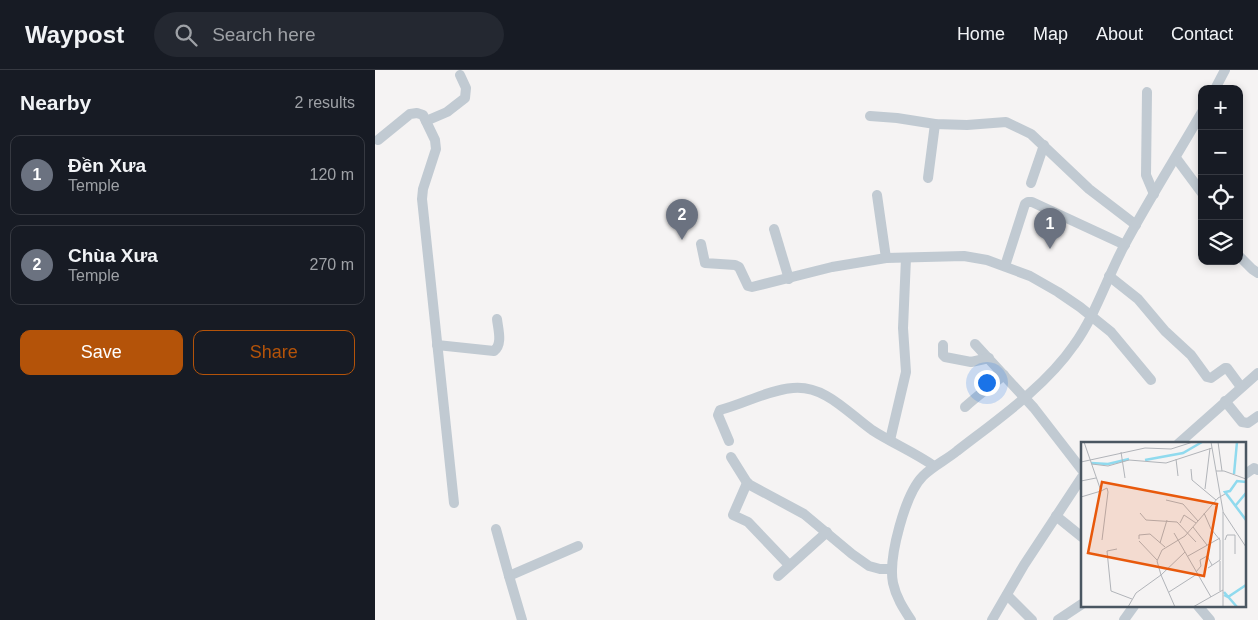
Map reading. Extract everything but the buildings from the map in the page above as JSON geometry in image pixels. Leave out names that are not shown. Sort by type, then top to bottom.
[{"type":"street","points":[[1217,85],[1225,70]]},
{"type":"street","points":[[426,121],[447,112],[465,98],[466,88],[460,76]]},
{"type":"street","points":[[1147,92],[1146,175],[1154,194]]},
{"type":"street","points":[[376,139],[411,114],[417,113],[423,115],[435,140],[436,149],[423,189],[422,198],[454,503]]},
{"type":"street","points":[[870,116],[935,124],[967,125],[1007,122],[1025,130],[1044,145],[1089,189],[1136,225]]},
{"type":"street","points":[[911,620],[894,589],[892,569],[895,546],[909,497],[919,480],[934,466],[958,450],[1024,397],[1055,370],[1067,356],[1076,343],[1136,225],[1198,119]]},
{"type":"street","points":[[928,178],[935,124]]},
{"type":"street","points":[[1031,183],[1044,145]]},
{"type":"street","points":[[1176,158],[1198,188]]},
{"type":"street","points":[[877,195],[885,258]]},
{"type":"street","points":[[1005,266],[1025,204],[1028,202],[1033,202],[1125,245]]},
{"type":"street","points":[[774,228],[789,279]]},
{"type":"street","points":[[701,244],[705,263],[735,264],[739,267],[752,288],[832,267],[885,258],[964,256],[987,260],[1030,276],[1058,292],[1090,315],[1111,332],[1151,380]]},
{"type":"street","points":[[890,440],[906,372],[903,328],[906,258]]},
{"type":"street","points":[[1243,260],[1258,274]]},
{"type":"street","points":[[1109,276],[1138,299],[1165,330],[1191,355],[1207,378],[1211,378],[1227,368],[1241,387]]},
{"type":"street","points":[[437,345],[495,351],[499,343],[497,319]]},
{"type":"street","points":[[975,344],[1034,408],[1081,469]]},
{"type":"street","points":[[943,345],[943,355],[945,357],[971,362],[989,358]]},
{"type":"street","points":[[1180,442],[1258,373]]},
{"type":"street","points":[[965,407],[1004,375]]},
{"type":"street","points":[[729,441],[718,415],[719,412],[777,391],[806,388],[826,395],[872,430],[920,456],[934,466]]},
{"type":"street","points":[[1225,401],[1242,422],[1247,423],[1258,416]]},
{"type":"street","points":[[731,457],[747,483],[804,514],[869,566],[880,569],[892,569]]},
{"type":"street","points":[[1245,474],[1254,468],[1258,470]]},
{"type":"street","points":[[992,620],[1081,479]]},
{"type":"street","points":[[747,483],[733,515],[748,522],[789,565]]},
{"type":"street","points":[[1057,516],[1081,535]]},
{"type":"street","points":[[496,529],[522,620]]},
{"type":"street","points":[[777,576],[827,532]]},
{"type":"street","points":[[509,576],[578,546]]},
{"type":"street","points":[[1007,595],[1032,620]]},
{"type":"street","points":[[1058,620],[1081,605]]},
{"type":"street","points":[[1124,620],[1133,608]]},
{"type":"street","points":[[1200,608],[1209,620]]},
{"type":"place","name":"Chùa Xưa","points":[[682,240]]},
{"type":"place","name":"Đền Xưa","points":[[1050,249]]}]
